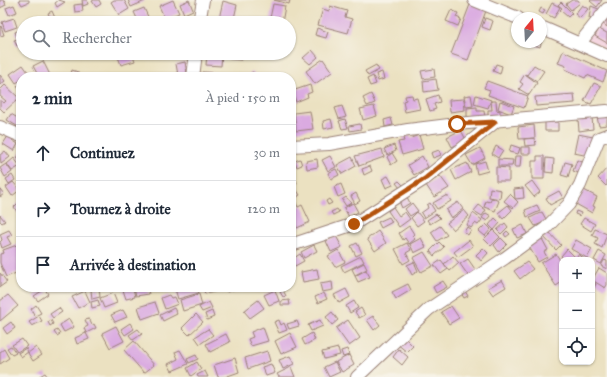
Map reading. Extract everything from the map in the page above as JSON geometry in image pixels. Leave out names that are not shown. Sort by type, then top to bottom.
[{"type":"street","points":[[200,16],[203,0]]},
{"type":"street","points":[[474,0],[511,15]]},
{"type":"street","points":[[580,43],[607,8]]},
{"type":"street","points":[[547,29],[607,56]]},
{"type":"street","points":[[194,72],[195,60]]},
{"type":"street","points":[[296,146],[329,144],[408,130],[457,124],[495,122],[607,111]]},
{"type":"street","points":[[296,244],[354,224],[426,178],[495,122]]},
{"type":"street","points":[[0,127],[16,134]]},
{"type":"street","points":[[357,377],[429,310],[546,228],[569,204],[580,185],[598,138],[607,136]]},
{"type":"shaded area","points":[[607,9],[607,50],[583,37]]},
{"type":"building","points":[[0,0],[4,0],[6,5],[0,8]]},
{"type":"building","points":[[19,0],[29,0],[29,2],[22,5]]},
{"type":"building","points":[[59,0],[65,2],[57,7],[55,3]]},
{"type":"building","points":[[82,0],[87,0],[88,4],[83,6]]},
{"type":"building","points":[[99,0],[101,4],[96,7],[92,1]]},
{"type":"building","points":[[114,0],[124,0],[129,9],[119,15],[111,2]]},
{"type":"building","points":[[128,0],[144,0],[145,1],[131,7]]},
{"type":"building","points":[[173,0],[179,13],[172,16],[164,16],[159,6]]},
{"type":"building","points":[[189,0],[193,10],[184,14],[180,4]]},
{"type":"building","points":[[274,0],[290,0],[289,4]]},
{"type":"building","points":[[572,0],[578,0],[580,3],[571,10],[566,4]]},
{"type":"building","points":[[602,0],[597,7],[590,1]]},
{"type":"building","points":[[223,1],[237,5],[235,16],[220,16]]},
{"type":"building","points":[[471,2],[487,8],[468,60],[451,54]]},
{"type":"building","points":[[561,2],[572,13],[568,17],[560,10],[562,8],[558,5]]},
{"type":"building","points":[[552,3],[560,7],[554,18],[547,14]]},
{"type":"building","points":[[82,4],[83,11],[75,12],[74,5]]},
{"type":"building","points":[[273,4],[285,6],[283,16],[270,16]]},
{"type":"building","points":[[14,5],[17,12],[9,15],[6,8]]},
{"type":"building","points":[[582,5],[588,9],[580,18],[575,14]]},
{"type":"building","points":[[330,6],[347,11],[345,17],[352,19],[348,33],[318,25],[323,9],[329,11]]},
{"type":"building","points":[[591,6],[601,10],[596,21],[589,18]]},
{"type":"building","points":[[144,8],[148,16],[136,16],[134,12]]},
{"type":"building","points":[[541,8],[545,10],[544,12],[539,12]]},
{"type":"building","points":[[451,10],[458,13],[456,17],[461,19],[458,26],[446,21]]},
{"type":"building","points":[[52,11],[54,16],[49,16],[48,13]]},
{"type":"building","points":[[607,14],[607,27],[601,22]]},
{"type":"building","points":[[14,18],[16,27],[5,31],[2,22]]},
{"type":"building","points":[[485,18],[493,21],[490,30],[482,27]]},
{"type":"building","points":[[1,26],[4,35],[0,36],[0,27]]},
{"type":"building","points":[[317,28],[328,32],[326,38],[315,35]]},
{"type":"building","points":[[599,29],[607,33],[607,43],[595,36]]},
{"type":"building","points":[[312,50],[318,57],[310,64],[303,58]]},
{"type":"building","points":[[563,51],[607,71],[603,82],[587,75],[585,78],[565,69],[566,66],[558,63]]},
{"type":"building","points":[[323,59],[332,72],[315,84],[306,71]]},
{"type":"building","points":[[119,60],[135,61],[121,65]]},
{"type":"building","points":[[206,60],[221,60],[221,66],[206,65]]},
{"type":"building","points":[[43,61],[48,72],[36,72],[33,66]]},
{"type":"building","points":[[185,62],[187,72],[177,72],[176,64]]},
{"type":"building","points":[[496,64],[502,66],[500,74],[493,71]]},
{"type":"building","points":[[23,65],[28,72],[16,72],[16,83],[10,74]]},
{"type":"building","points":[[376,65],[379,70],[368,76],[365,71]]},
{"type":"building","points":[[534,65],[544,71],[537,81],[527,75]]},
{"type":"building","points":[[434,69],[435,77],[423,79],[421,71]]},
{"type":"building","points":[[382,72],[384,79],[378,81],[376,74]]},
{"type":"building","points":[[525,74],[537,83],[529,95],[519,89],[523,84],[520,82]]},
{"type":"building","points":[[0,75],[5,81],[0,85]]},
{"type":"building","points":[[373,76],[376,84],[370,86],[367,79]]},
{"type":"building","points":[[436,79],[438,90],[424,92],[423,81]]},
{"type":"building","points":[[487,81],[528,96],[524,108],[488,95],[490,90],[484,88]]},
{"type":"building","points":[[594,83],[601,86],[591,104],[584,101]]},
{"type":"building","points":[[5,85],[16,95],[16,101],[4,112],[0,108],[0,100],[4,103],[6,101],[0,96],[0,90]]},
{"type":"building","points":[[310,85],[312,92],[307,94],[308,97],[296,102],[296,90]]},
{"type":"building","points":[[371,94],[375,103],[367,106],[363,98]]},
{"type":"building","points":[[574,94],[575,103],[536,106],[535,97]]},
{"type":"building","points":[[412,95],[413,99],[417,98],[420,109],[405,112],[403,101],[406,100],[405,96]]},
{"type":"building","points":[[438,95],[440,102],[434,104],[436,109],[430,111],[426,99]]},
{"type":"building","points":[[471,95],[473,106],[466,107],[464,96]]},
{"type":"building","points":[[476,95],[491,100],[488,108],[474,104]]},
{"type":"building","points":[[464,99],[465,110],[450,112],[449,100]]},
{"type":"building","points":[[491,101],[496,101],[497,111],[500,110],[500,116],[488,116],[488,110],[492,110]]},
{"type":"building","points":[[500,101],[514,106],[511,114],[498,109]]},
{"type":"building","points":[[342,106],[346,117],[339,119],[335,108]]},
{"type":"building","points":[[374,106],[377,116],[363,120],[360,109]]},
{"type":"building","points":[[477,107],[477,111],[484,111],[485,117],[467,118],[467,108]]},
{"type":"building","points":[[310,111],[313,129],[296,131],[296,113]]},
{"type":"building","points":[[11,114],[16,117],[16,126],[7,120]]},
{"type":"building","points":[[607,115],[607,125],[599,126],[597,117]]},
{"type":"building","points":[[592,117],[593,129],[579,131],[578,119]]},
{"type":"building","points":[[391,118],[393,125],[385,127],[384,120]]},
{"type":"building","points":[[331,119],[333,127],[324,129],[323,121]]},
{"type":"building","points":[[345,119],[348,128],[342,129],[339,121]]},
{"type":"building","points":[[545,122],[558,122],[558,131],[545,131]]},
{"type":"building","points":[[360,124],[361,129],[350,131],[349,126]]},
{"type":"building","points":[[534,125],[535,138],[519,139],[518,127]]},
{"type":"building","points":[[461,130],[466,140],[452,147],[447,137]]},
{"type":"building","points":[[10,133],[15,136],[12,140],[16,143],[14,151],[3,144]]},
{"type":"building","points":[[578,134],[593,137],[589,156],[574,153]]},
{"type":"building","points":[[410,135],[411,138],[419,135],[423,149],[402,155],[398,142],[404,141],[403,138]]},
{"type":"building","points":[[535,138],[536,145],[525,146],[524,139]]},
{"type":"building","points":[[394,145],[396,151],[387,155],[384,149]]},
{"type":"building","points":[[511,145],[520,148],[518,154],[509,152]]},
{"type":"building","points":[[496,146],[503,150],[498,158],[492,154]]},
{"type":"building","points":[[521,147],[530,147],[530,154],[521,154]]},
{"type":"building","points":[[480,148],[485,158],[472,165],[466,155]]},
{"type":"building","points":[[382,149],[384,157],[359,166],[355,156]]},
{"type":"building","points":[[439,150],[441,155],[433,158],[431,153]]},
{"type":"building","points":[[5,151],[10,157],[1,164],[0,155]]},
{"type":"building","points":[[392,153],[397,161],[391,165],[387,157]]},
{"type":"building","points":[[330,156],[336,167],[328,171],[322,160]]},
{"type":"building","points":[[422,156],[428,167],[414,175],[408,165]]},
{"type":"building","points":[[515,156],[521,156],[520,167],[514,167]]},
{"type":"building","points":[[537,156],[544,156],[544,179],[532,179],[532,161],[537,161]]},
{"type":"building","points":[[352,157],[356,166],[342,174],[337,165]]},
{"type":"building","points":[[14,158],[16,161],[16,168],[12,171],[7,164]]},
{"type":"building","points":[[546,158],[554,159],[553,173],[545,172]]},
{"type":"building","points":[[300,159],[302,165],[297,167],[296,161]]},
{"type":"building","points":[[317,159],[318,167],[307,169],[306,161]]},
{"type":"building","points":[[498,159],[513,160],[512,166],[498,166]]},
{"type":"building","points":[[577,160],[585,163],[582,174],[573,171]]},
{"type":"building","points":[[485,161],[488,171],[477,174],[475,164]]},
{"type":"building","points":[[565,162],[572,164],[568,177],[561,175]]},
{"type":"building","points":[[467,163],[471,172],[456,180],[451,170]]},
{"type":"building","points":[[6,164],[12,172],[5,177],[0,168]]},
{"type":"building","points":[[370,166],[372,171],[364,175],[362,169]]},
{"type":"building","points":[[496,167],[509,168],[509,181],[496,181]]},
{"type":"building","points":[[607,168],[607,185],[606,186],[598,178]]},
{"type":"building","points":[[336,169],[339,175],[331,179],[328,173]]},
{"type":"building","points":[[12,175],[15,180],[9,184],[6,179]]},
{"type":"building","points":[[388,176],[393,185],[386,188],[382,179]]},
{"type":"building","points":[[440,176],[449,188],[434,197],[426,185]]},
{"type":"building","points":[[399,181],[403,185],[400,188],[396,183]]},
{"type":"building","points":[[532,181],[540,192],[534,197],[525,186]]},
{"type":"building","points":[[13,182],[16,185],[16,193],[12,196],[6,187]]},
{"type":"building","points":[[341,184],[345,194],[338,197],[334,187]]},
{"type":"building","points":[[490,188],[501,190],[500,199],[489,197]]},
{"type":"building","points":[[523,188],[524,198],[515,199],[514,189]]},
{"type":"building","points":[[0,189],[4,194],[0,197]]},
{"type":"building","points":[[296,189],[300,195],[296,198]]},
{"type":"building","points":[[584,190],[597,197],[592,213],[576,204]]},
{"type":"building","points":[[559,191],[563,198],[550,205],[546,198]]},
{"type":"building","points":[[356,193],[360,201],[355,204],[351,196]]},
{"type":"building","points":[[510,194],[518,202],[513,208],[504,201]]},
{"type":"building","points":[[447,195],[451,201],[437,209],[433,203]]},
{"type":"building","points":[[346,197],[351,203],[346,206],[342,200]]},
{"type":"building","points":[[407,197],[410,203],[402,208],[399,201]]},
{"type":"building","points":[[492,198],[499,201],[495,211],[484,207],[486,201],[490,202]]},
{"type":"building","points":[[329,199],[332,203],[328,205],[326,201]]},
{"type":"building","points":[[458,202],[463,209],[451,218],[446,210]]},
{"type":"building","points":[[296,203],[298,207],[302,205],[310,222],[297,228]]},
{"type":"building","points":[[353,203],[358,212],[349,217],[344,208]]},
{"type":"building","points":[[412,203],[418,211],[410,216],[405,209]]},
{"type":"building","points":[[430,203],[435,211],[424,218],[421,213],[428,208],[427,205]]},
{"type":"building","points":[[479,205],[486,210],[482,216],[474,211]]},
{"type":"building","points":[[508,205],[512,210],[503,219],[498,213]]},
{"type":"building","points":[[537,205],[540,211],[527,217],[525,210]]},
{"type":"building","points":[[393,207],[399,216],[405,212],[410,219],[399,227],[388,211]]},
{"type":"building","points":[[337,209],[339,212],[333,215],[331,212]]},
{"type":"building","points":[[464,210],[469,216],[453,230],[447,223]]},
{"type":"building","points":[[576,211],[581,213],[580,216],[575,214]]},
{"type":"building","points":[[417,212],[424,221],[417,226],[411,218]]},
{"type":"building","points":[[542,212],[547,221],[535,226],[530,218]]},
{"type":"building","points":[[473,213],[482,220],[478,225],[475,223],[471,228],[467,225]]},
{"type":"building","points":[[486,213],[491,216],[487,221],[482,218]]},
{"type":"building","points":[[436,214],[440,218],[430,224],[427,220]]},
{"type":"building","points":[[0,215],[5,221],[2,223],[0,221]]},
{"type":"building","points":[[389,217],[392,222],[381,228],[378,222]]},
{"type":"building","points":[[495,218],[500,223],[494,230],[489,225]]},
{"type":"building","points":[[584,218],[595,224],[591,231],[580,224]]},
{"type":"building","points":[[505,223],[508,227],[501,234],[497,230]]},
{"type":"building","points":[[486,224],[491,229],[485,236],[479,231]]},
{"type":"building","points":[[523,225],[527,234],[517,238],[513,229]]},
{"type":"building","points":[[409,226],[414,234],[412,236],[415,239],[409,244],[405,238],[403,240],[399,233]]},
{"type":"building","points":[[440,226],[447,235],[437,241],[431,232]]},
{"type":"building","points":[[467,227],[471,230],[468,235],[464,232]]},
{"type":"building","points":[[595,229],[607,234],[602,248],[595,244],[598,238],[592,235]]},
{"type":"building","points":[[9,230],[12,235],[7,237],[11,244],[2,248],[0,234]]},
{"type":"building","points":[[493,230],[500,237],[491,246],[484,239]]},
{"type":"building","points":[[378,231],[386,243],[375,251],[367,239]]},
{"type":"building","points":[[507,231],[510,234],[506,237],[504,234]]},
{"type":"building","points":[[548,231],[561,245],[556,250],[543,236]]},
{"type":"building","points":[[336,236],[342,247],[331,252],[326,241]]},
{"type":"building","points":[[541,237],[548,250],[544,252],[547,257],[538,262],[528,245]]},
{"type":"building","points":[[421,238],[426,247],[414,253],[410,244]]},
{"type":"building","points":[[501,238],[507,244],[499,252],[494,245]]},
{"type":"building","points":[[469,240],[473,246],[458,257],[454,252]]},
{"type":"building","points":[[576,240],[592,249],[588,257],[585,257],[571,249]]},
{"type":"building","points":[[439,242],[444,247],[434,256],[430,251]]},
{"type":"building","points":[[357,243],[362,253],[356,256],[351,246]]},
{"type":"building","points":[[407,243],[411,250],[406,253],[410,260],[403,264],[395,249]]},
{"type":"building","points":[[16,245],[16,273],[6,277],[0,263],[0,254],[4,253],[3,250]]},
{"type":"building","points":[[314,245],[317,251],[304,258],[301,252]]},
{"type":"building","points":[[483,248],[488,253],[481,261],[476,255]]},
{"type":"building","points":[[567,249],[575,257],[562,257]]},
{"type":"building","points":[[338,250],[345,262],[335,267],[328,256]]},
{"type":"building","points":[[599,251],[606,255],[601,264],[595,261]]},
{"type":"building","points":[[424,252],[433,266],[421,272],[413,258]]},
{"type":"building","points":[[300,254],[304,261],[296,265],[296,257]]},
{"type":"building","points":[[556,254],[559,258],[559,284],[556,286],[541,263]]},
{"type":"building","points":[[361,256],[364,262],[344,272],[341,266]]},
{"type":"building","points":[[453,256],[459,263],[450,271],[444,264]]},
{"type":"building","points":[[468,259],[477,272],[470,278],[460,264]]},
{"type":"building","points":[[441,260],[448,269],[441,274],[434,265]]},
{"type":"building","points":[[604,260],[607,261],[607,269],[601,266]]},
{"type":"building","points":[[414,262],[418,271],[412,275],[407,265]]},
{"type":"building","points":[[527,262],[533,269],[520,279],[514,271]]},
{"type":"building","points":[[364,263],[367,269],[355,275],[352,269]]},
{"type":"building","points":[[599,268],[607,273],[607,285],[605,288],[595,282],[595,275]]},
{"type":"building","points":[[317,269],[319,279],[303,282],[301,272]]},
{"type":"building","points":[[366,270],[370,277],[358,282],[355,276]]},
{"type":"building","points":[[0,273],[7,282],[0,287]]},
{"type":"building","points":[[502,280],[506,287],[493,295],[488,288]]},
{"type":"building","points":[[443,281],[447,287],[436,293],[433,287]]},
{"type":"building","points":[[332,282],[333,290],[322,292],[320,284]]},
{"type":"building","points":[[408,284],[411,290],[396,299],[392,292]]},
{"type":"building","points":[[346,289],[350,297],[339,303],[334,295]]},
{"type":"building","points":[[465,291],[468,296],[464,298],[461,293]]},
{"type":"building","points":[[40,292],[47,292],[48,294],[38,301],[34,296]]},
{"type":"building","points":[[85,292],[90,302],[78,308],[72,297]]},
{"type":"building","points":[[91,292],[99,292],[100,297],[92,299]]},
{"type":"building","points":[[124,292],[134,292],[135,297],[126,299]]},
{"type":"building","points":[[135,292],[148,292],[149,294],[136,296]]},
{"type":"building","points":[[176,292],[199,293],[178,299]]},
{"type":"building","points":[[271,292],[276,292],[279,301],[269,305],[264,295]]},
{"type":"building","points":[[280,292],[284,292],[286,296],[283,297]]},
{"type":"building","points":[[113,293],[117,303],[104,308],[100,298]]},
{"type":"building","points":[[324,293],[327,299],[318,303],[315,297]]},
{"type":"building","points":[[199,294],[202,305],[183,311],[180,300]]},
{"type":"building","points":[[8,295],[18,306],[0,321],[0,301]]},
{"type":"building","points":[[169,295],[171,298],[175,297],[178,304],[165,309],[161,298]]},
{"type":"building","points":[[98,300],[100,306],[92,308],[91,302]]},
{"type":"building","points":[[258,300],[264,308],[250,318],[244,311]]},
{"type":"building","points":[[289,300],[290,305],[281,305],[281,301]]},
{"type":"building","points":[[354,301],[358,308],[350,313],[346,306]]},
{"type":"building","points":[[155,302],[159,313],[142,319],[138,307]]},
{"type":"building","points":[[209,302],[212,308],[202,312],[199,307]]},
{"type":"building","points":[[36,305],[41,313],[35,316],[31,309]]},
{"type":"building","points":[[451,306],[459,318],[449,324],[441,312]]},
{"type":"building","points":[[59,308],[62,312],[53,318],[50,314]]},
{"type":"building","points":[[174,308],[177,314],[163,321],[160,315]]},
{"type":"building","points":[[361,308],[365,315],[359,318],[355,312]]},
{"type":"building","points":[[123,310],[127,317],[115,322],[111,315]]},
{"type":"building","points":[[212,311],[214,317],[207,320],[205,314]]},
{"type":"building","points":[[332,312],[338,320],[332,325],[326,317]]},
{"type":"building","points":[[196,314],[203,322],[189,335],[182,328]]},
{"type":"building","points":[[39,316],[42,321],[32,326],[29,322]]},
{"type":"building","points":[[373,316],[380,325],[374,330],[367,320]]},
{"type":"building","points":[[69,319],[74,327],[64,332],[60,325]]},
{"type":"building","points":[[89,319],[92,325],[94,324],[96,328],[86,333],[84,328],[88,326],[85,320]]},
{"type":"building","points":[[51,320],[53,324],[50,326],[48,322]]},
{"type":"building","points":[[279,320],[281,325],[284,323],[287,330],[279,333],[274,322]]},
{"type":"building","points":[[320,320],[323,326],[311,331],[308,325]]},
{"type":"building","points":[[348,320],[360,338],[349,346],[336,328]]},
{"type":"building","points":[[297,321],[299,326],[289,329],[287,324]]},
{"type":"building","points":[[11,322],[15,328],[7,334],[3,328]]},
{"type":"building","points":[[130,323],[134,329],[125,335],[121,329]]},
{"type":"building","points":[[116,326],[124,341],[110,348],[102,333]]},
{"type":"building","points":[[263,327],[268,341],[251,346],[248,339],[253,337],[251,332]]},
{"type":"building","points":[[138,329],[142,334],[133,340],[129,335]]},
{"type":"building","points":[[208,329],[213,335],[200,344],[195,337]]},
{"type":"building","points":[[57,330],[60,334],[57,336],[54,332]]},
{"type":"building","points":[[86,333],[89,339],[77,344],[75,338]]},
{"type":"building","points":[[290,333],[297,347],[281,354],[275,341]]},
{"type":"building","points":[[312,333],[315,340],[305,345],[302,339]]},
{"type":"building","points":[[226,334],[230,342],[210,352],[206,344]]},
{"type":"building","points":[[404,337],[413,346],[407,352],[397,344]]},
{"type":"building","points":[[22,339],[27,346],[17,352],[12,345]]},
{"type":"building","points":[[134,341],[154,365],[144,373],[124,350]]},
{"type":"building","points":[[11,346],[16,353],[12,355],[7,348]]},
{"type":"building","points":[[36,347],[42,355],[33,361],[28,353]]},
{"type":"building","points":[[26,348],[28,352],[21,357],[18,353]]},
{"type":"building","points":[[338,348],[340,355],[324,359],[322,352]]},
{"type":"building","points":[[4,349],[9,358],[0,364],[0,352]]},
{"type":"building","points":[[347,349],[349,355],[343,357],[341,351]]},
{"type":"building","points":[[399,349],[408,357],[402,365],[393,357]]},
{"type":"building","points":[[180,350],[188,364],[172,371],[168,364],[178,359],[175,352]]},
{"type":"building","points":[[267,351],[270,361],[248,369],[245,358]]},
{"type":"building","points":[[196,355],[198,359],[189,363],[187,359]]},
{"type":"building","points":[[349,355],[354,365],[342,372],[336,362]]},
{"type":"building","points":[[290,356],[294,364],[283,369],[279,360]]},
{"type":"building","points":[[235,358],[239,372],[225,377],[218,377],[214,365]]},
{"type":"building","points":[[197,362],[201,369],[191,376],[187,368]]},
{"type":"building","points":[[335,362],[340,372],[329,377],[324,367]]},
{"type":"building","points":[[271,364],[275,373],[266,376],[262,367]]},
{"type":"building","points":[[291,367],[295,377],[279,377],[277,374]]},
{"type":"building","points":[[205,371],[208,377],[198,377],[197,375]]},
{"type":"building","points":[[45,373],[48,377],[38,377]]},
{"type":"route","points":[[354,224],[426,178],[495,122],[457,124]]}]
